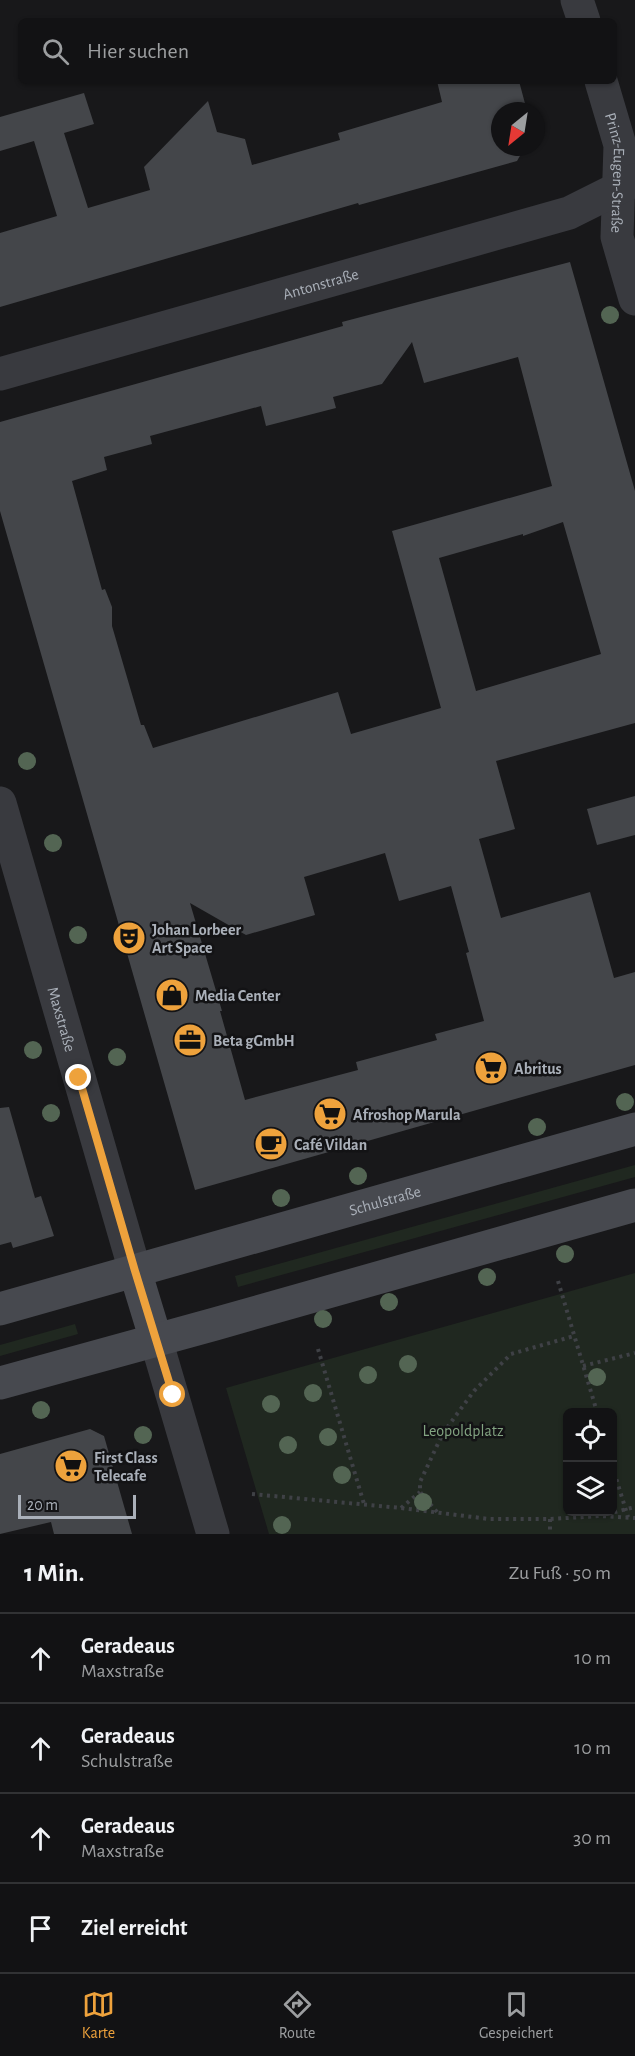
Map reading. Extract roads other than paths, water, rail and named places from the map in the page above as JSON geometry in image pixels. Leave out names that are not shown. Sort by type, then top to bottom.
[{"type":"main road","name":"Schulstraße","points":[[0,1309],[635,1129]]},
{"type":"main road","points":[[0,1383],[635,1205]]},
{"type":"main road","points":[[135,1271],[156,1340]]},
{"type":"street","points":[[577,0],[583,18]]},
{"type":"street","name":"Prinz-Eugen-Straße","points":[[602,84],[620,145],[627,184],[617,237],[635,299]]},
{"type":"street","name":"Antonstraße","points":[[0,374],[569,213],[627,184]]},
{"type":"street","name":"Maxstraße","points":[[0,803],[135,1271]]},
{"type":"street","points":[[156,1340],[213,1534]]},
{"type":"place","name":"Johan Lorbeer Art Space","points":[[129,938]]},
{"type":"place","name":"Media Center","points":[[172,995]]},
{"type":"place","name":"Beta gGmbH","points":[[190,1040]]},
{"type":"place","name":"Abritus","points":[[491,1068]]},
{"type":"place","name":"Afroshop Marula","points":[[330,1114]]},
{"type":"place","name":"Café Vildan","points":[[271,1144]]},
{"type":"place","name":"First Class Telecafe","points":[[71,1466]]},
{"type":"park label","name":"Leopoldplatz","points":[[463,1430]]}]
